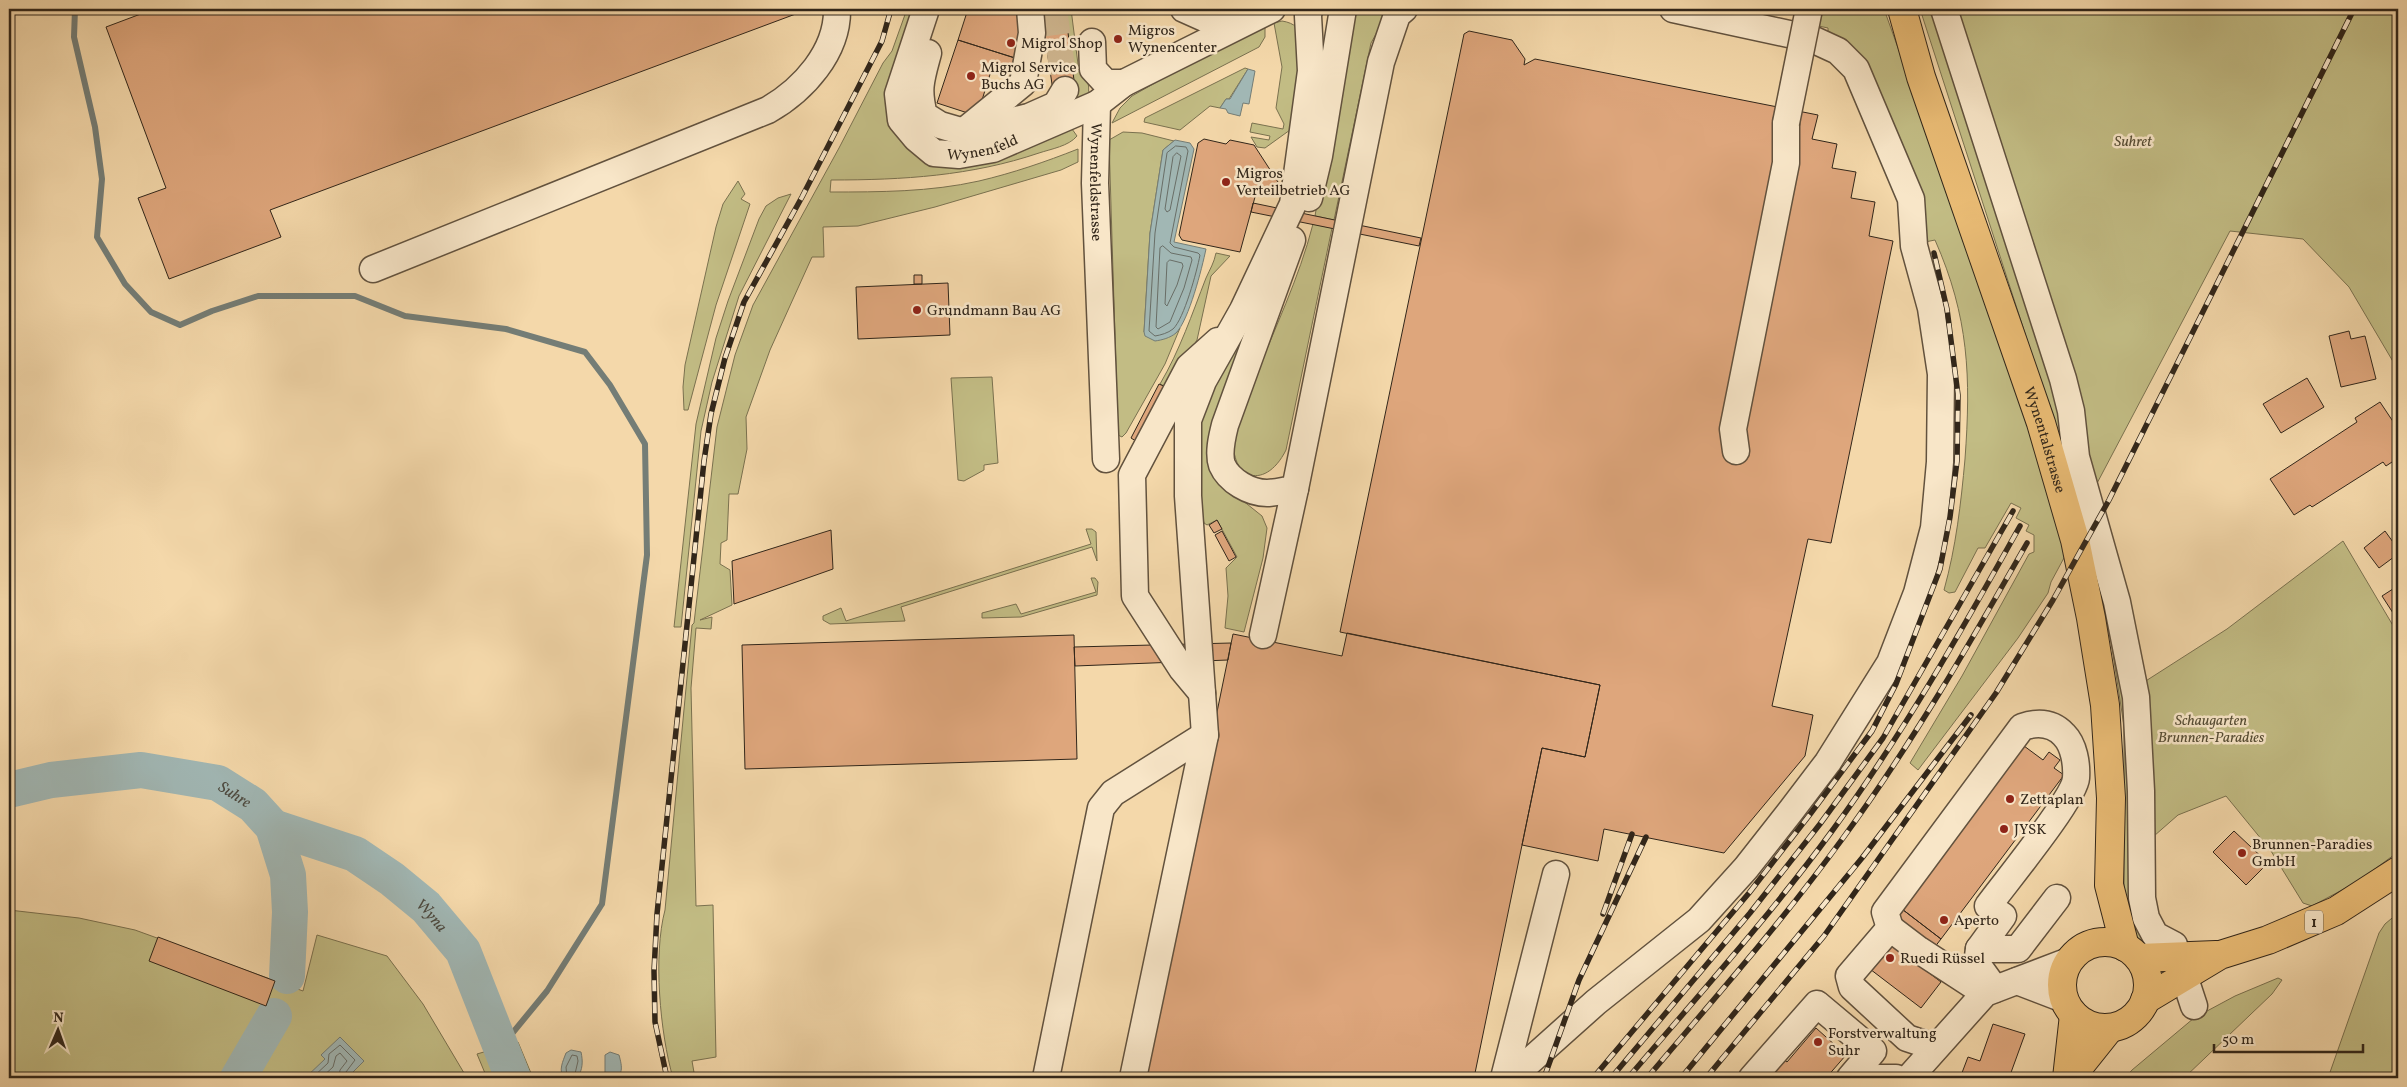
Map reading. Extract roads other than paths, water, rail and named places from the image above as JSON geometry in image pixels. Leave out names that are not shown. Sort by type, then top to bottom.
[{"type":"main road","name":"Wynentalstrasse","points":[[1902,9],[1921,77],[2041,423],[2075,540],[2091,618],[2105,705],[2111,798],[2109,885],[2132,953]]},
{"type":"main road","name":"1","points":[[2145,1000],[2182,967],[2307,925],[2366,894],[2398,871]]},
{"type":"main road","name":"Wynentalstrasse","points":[[2078,953],[2109,885]]},
{"type":"main road","points":[[2107,942],[2132,953],[2148,978],[2145,1000],[2140,1010],[2132,1019],[2110,1028],[2068,1078],[2069,1007],[2062,986],[2063,973],[2078,953],[2107,942]]},
{"type":"main road","name":"1","points":[[2132,953],[2182,967]]},
{"type":"main road","points":[[2069,1007],[2090,1026],[2110,1028]]},
{"type":"street","points":[[373,269],[768,110],[782,102],[810,78],[833,34],[837,9]]},
{"type":"street","name":"Wynenfeld","points":[[926,9],[898,94],[901,120],[916,138],[934,153],[959,155],[993,149],[1097,104]]},
{"type":"street","points":[[938,9],[920,81],[919,96],[924,116],[940,125],[964,132],[1029,118],[1056,105],[1065,90]]},
{"type":"street","points":[[964,132],[1024,83],[1032,33],[1030,9]]},
{"type":"street","points":[[1184,9],[1222,26],[1247,22]]},
{"type":"street","name":"Wynenfeldstrasse","points":[[1106,459],[1095,190],[1097,104],[1124,83],[1272,9]]},
{"type":"street","points":[[1133,1078],[1205,735],[1188,496],[1188,420],[1203,381],[1233,327],[1287,252],[1307,210],[1311,71],[1309,9]]},
{"type":"street","points":[[1308,165],[1343,9]]},
{"type":"street","points":[[1263,635],[1295,489],[1381,62],[1397,16],[1404,9]]},
{"type":"street","points":[[1511,1078],[1596,1002],[1699,920],[1746,868],[1828,762],[1890,663],[1917,593],[1934,528],[1940,462],[1941,374],[1931,308],[1914,246],[1911,199],[1856,69],[1838,51],[1812,39],[1673,9]]},
{"type":"street","points":[[1736,452],[1733,430],[1786,163],[1786,123],[1809,9]]},
{"type":"street","points":[[1944,9],[2067,395],[2076,457],[2117,602],[2128,649],[2136,697],[2141,791],[2142,898],[2146,918],[2155,935],[2174,945],[2194,1006]]},
{"type":"street","points":[[1092,42],[1093,69],[1106,83],[1124,83]]},
{"type":"street","points":[[1266,282],[1225,425],[1221,444],[1222,464],[1235,481],[1250,490],[1266,493],[1295,489]]},
{"type":"street","points":[[1202,693],[1182,669],[1135,596],[1132,475],[1189,367],[1233,327]]},
{"type":"street","points":[[1999,988],[1977,964],[1979,949],[2003,916],[1988,906],[2064,804],[2076,779],[2074,752],[2064,735],[2052,727],[2036,722],[2022,727],[1885,912],[1890,928],[1919,950],[1999,988],[2069,1007]]},
{"type":"street","points":[[1046,1078],[1101,808],[1112,793],[1205,735]]},
{"type":"street","points":[[1504,1078],[1556,874]]},
{"type":"street","points":[[1979,949],[2018,949],[2057,898]]},
{"type":"street","points":[[1890,928],[1849,976],[1852,986],[1907,1038],[1934,1047]]},
{"type":"street","points":[[1908,1078],[1934,1047],[1999,988],[2078,953]]},
{"type":"street","points":[[1752,1078],[1817,1004],[1873,1051],[1850,1078]]},
{"type":"street","points":[[1878,1078],[1896,1078]]},
{"type":"water","points":[[1248,69],[1255,71],[1249,104],[1243,103],[1240,116],[1228,113],[1226,109],[1220,108],[1226,99],[1230,99]]},
{"type":"water","points":[[1175,140],[1190,143],[1194,149],[1174,242],[1206,249],[1186,317],[1176,333],[1155,341],[1145,336],[1144,332],[1150,233],[1163,150]]},
{"type":"water","points":[[340,1037],[364,1061],[350,1075],[351,1077],[305,1078],[325,1059],[321,1055]]},
{"type":"water","points":[[571,1050],[581,1052],[581,1069],[577,1078],[564,1078],[561,1072],[562,1066],[566,1053]]},
{"type":"water","points":[[610,1052],[619,1055],[621,1071],[618,1076],[609,1078],[605,1072],[605,1055]]},
{"type":"waterway","points":[[75,9],[74,37],[95,127],[102,179],[97,237],[125,284],[151,312],[180,325],[212,311],[258,296],[355,296],[405,316],[506,329],[585,352],[610,385],[645,444],[647,555],[602,904],[547,991],[501,1047]]},
{"type":"waterway","name":"Suhre","points":[[9,790],[51,780],[141,770],[218,783],[253,805],[273,827],[288,875],[290,912],[287,976]]},
{"type":"waterway","name":"Wyna","points":[[273,827],[355,854],[392,879],[426,907],[463,951],[513,1078]]},
{"type":"waterway","name":"Suhre","points":[[238,1078],[274,1016]]},
{"type":"tunnel","points":[[1054,9],[1065,90]]},
{"type":"railway","points":[[667,1078],[655,1022],[654,971],[657,914],[704,461],[711,414],[725,358],[744,302],[802,197],[882,41],[891,9]]},
{"type":"railway","points":[[1706,1078],[1824,936],[1996,693],[2053,600],[2109,500],[2354,9]]},
{"type":"railway","points":[[1593,1078],[1749,893],[1811,813],[1872,731],[1896,684],[1940,569],[1950,517],[1957,461],[1958,395],[1947,309],[1934,253]]},
{"type":"railway","points":[[1611,1078],[1750,913],[1820,824],[1883,738],[2013,511]]},
{"type":"railway","points":[[1628,1078],[1732,956],[1832,831],[1883,757],[1931,681],[2020,526]]},
{"type":"railway","points":[[1647,1078],[1772,930],[1843,838],[1917,730],[2027,543]]},
{"type":"railway","points":[[1681,1078],[1862,858],[1971,715]]},
{"type":"railway","points":[[1603,914],[1632,834]]},
{"type":"railway","points":[[1544,1078],[1579,980],[1646,837]]},
{"type":"place","name":"Migros Wynencenter","points":[[1118,39]]},
{"type":"place","name":"Migrol Shop","points":[[1011,43]]},
{"type":"place","name":"Migrol Service Buchs AG","points":[[971,76]]},
{"type":"place","name":"Migros Verteilbetrieb AG","points":[[1226,182]]},
{"type":"place","name":"Grundmann Bau AG","points":[[917,310]]},
{"type":"place","name":"Zettaplan","points":[[2010,799]]},
{"type":"place","name":"JYSK","points":[[2004,829]]},
{"type":"place","name":"Brunnen-Paradies GmbH","points":[[2242,853]]},
{"type":"place","name":"Aperto","points":[[1944,920]]},
{"type":"place","name":"Ruedi Rüssel","points":[[1890,958]]},
{"type":"place","name":"Forstverwaltung Suhr","points":[[1818,1042]]},
{"type":"park label","name":"Suhret","points":[[2133,141]]},
{"type":"park label","name":"Schaugarten Brunnen-Paradies","points":[[2211,728]]}]
